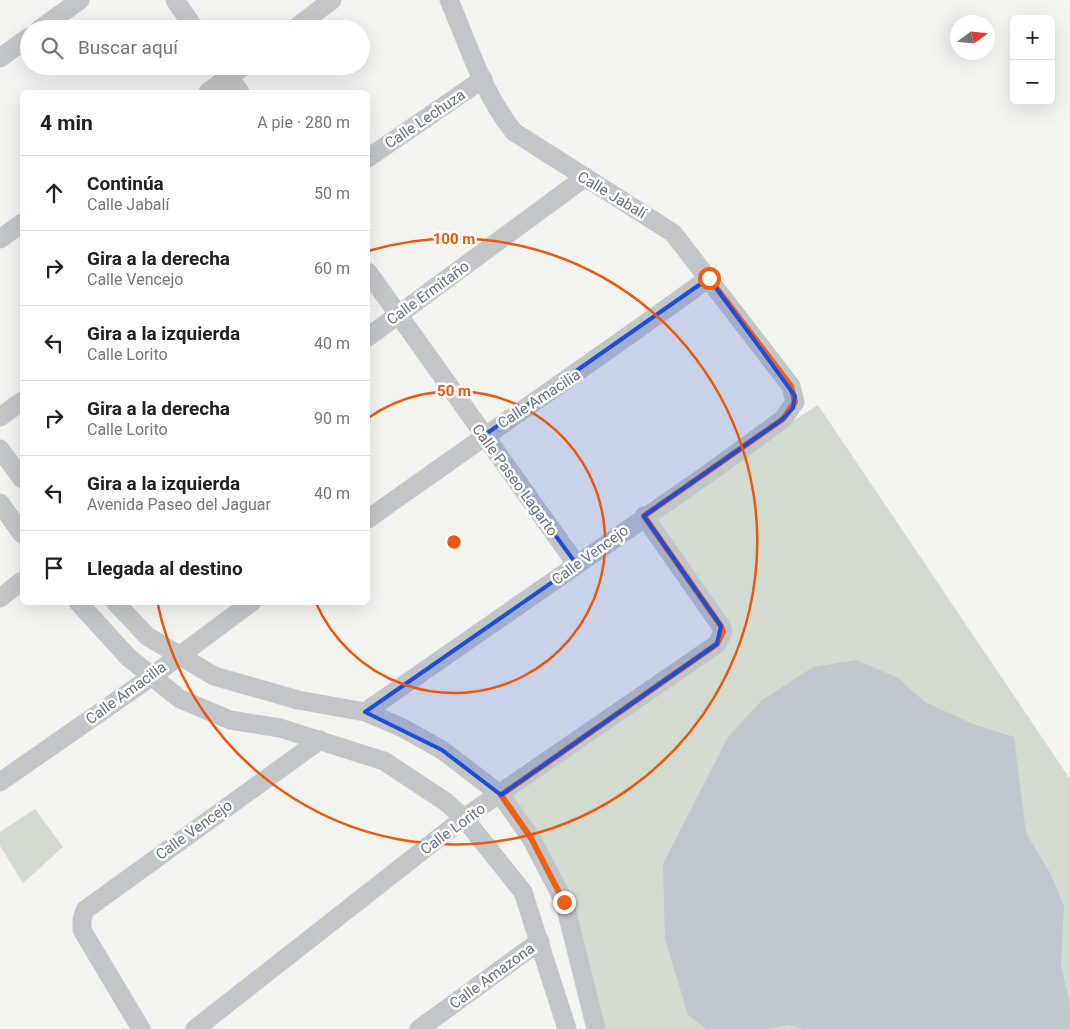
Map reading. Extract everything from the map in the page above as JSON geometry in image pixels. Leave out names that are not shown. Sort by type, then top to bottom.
[{"type":"street","points":[[52,20],[80,0]]},
{"type":"street","points":[[175,0],[189,20]]},
{"type":"street","points":[[306,20],[332,0]]},
{"type":"street","name":"Calle Jabalí","points":[[449,0],[501,116],[514,132],[673,233],[791,386]]},
{"type":"street","points":[[0,58],[20,44]]},
{"type":"street","points":[[211,90],[233,76]]},
{"type":"street","name":"Calle Lechuza","points":[[370,157],[483,79]]},
{"type":"street","name":"Calle Ermitaño","points":[[370,336],[584,178]]},
{"type":"street","points":[[0,239],[20,224]]},
{"type":"street","name":"Calle Paseo Lagarto","points":[[370,275],[576,565]]},
{"type":"street","name":"Calle Amacilia","points":[[370,518],[483,436],[588,367],[709,278]]},
{"type":"street","name":"Calle Vencejo","points":[[364,712],[783,419],[795,402],[791,386]]},
{"type":"street","points":[[0,417],[20,402]]},
{"type":"street","points":[[0,449],[20,476]]},
{"type":"street","points":[[0,504],[20,531]]},
{"type":"street","name":"Calle Lorito","points":[[195,1029],[464,818],[501,795],[717,644],[721,638],[721,626],[644,516]]},
{"type":"street","points":[[0,598],[20,583]]},
{"type":"street","points":[[81,605],[121,650],[150,677],[180,699],[230,720],[280,728],[384,761],[446,802],[464,818],[523,892],[567,1029]]},
{"type":"street","points":[[118,605],[147,636],[214,676],[298,700],[364,712],[401,728],[442,750],[501,795],[531,838],[564,902],[596,1029]]},
{"type":"street","name":"Calle Amacilia","points":[[0,782],[150,677],[248,605]]},
{"type":"street","name":"Calle Vencejo","points":[[141,1029],[82,930],[85,910],[320,740]]},
{"type":"street","name":"Calle Amazona","points":[[419,1029],[540,941]]},
{"type":"highlighted area","points":[[709,278],[795,396],[793,408],[783,419],[644,516],[721,626],[717,644],[501,795],[442,750],[365,712],[577,565],[483,436]]},
{"type":"shaded area","points":[[818,405],[1070,779],[1070,1029],[596,1029],[564,901],[501,795],[723,632],[644,516]]},
{"type":"shaded area","points":[[856,660],[898,678],[925,702],[973,724],[1014,737],[1026,833],[1050,873],[1064,906],[1061,965],[1070,1005],[1070,1029],[804,1029],[789,1025],[766,1029],[706,1029],[688,1015],[665,939],[663,864],[728,737],[761,701],[813,667]]},
{"type":"shaded area","points":[[35,809],[63,847],[23,883],[0,846],[0,832]]},
{"type":"route","points":[[564,902],[531,838],[501,795],[717,644],[723,632],[721,626],[644,516],[783,419],[793,408],[795,402],[791,386],[709,278]]}]
